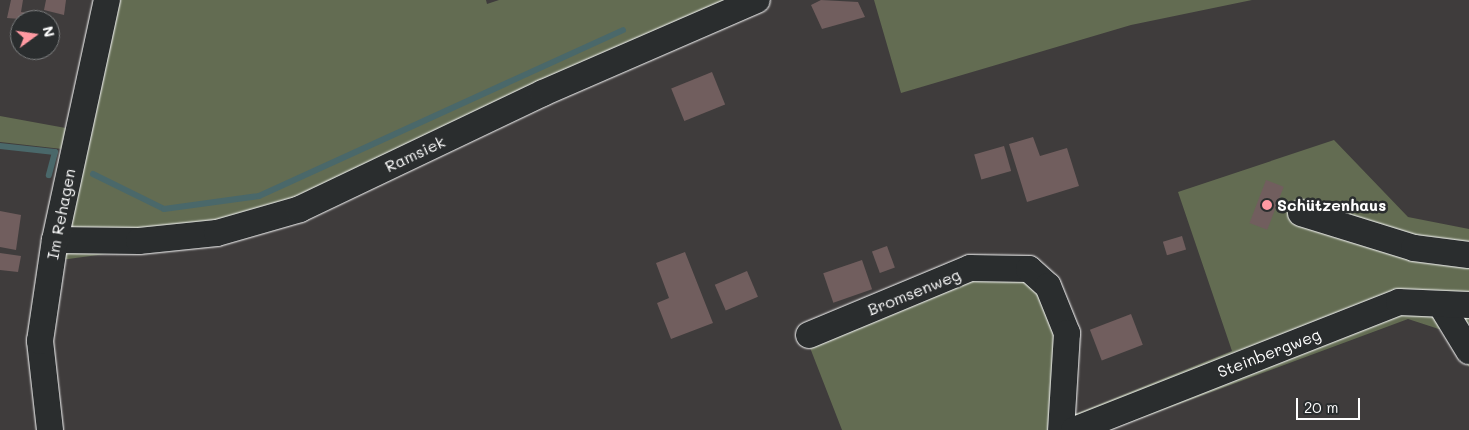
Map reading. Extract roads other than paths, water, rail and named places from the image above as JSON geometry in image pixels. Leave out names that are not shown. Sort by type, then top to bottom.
[{"type":"street","name":"Im Rehagen","points":[[50,430],[40,341],[55,240],[107,0]]},
{"type":"street","name":"Ramsiek","points":[[55,240],[139,242],[217,233],[300,209],[543,93],[757,0]]},
{"type":"street","points":[[1301,213],[1414,248],[1469,255]]},
{"type":"street","name":"Bromsenweg","points":[[809,335],[970,268],[1029,269],[1048,286],[1067,333],[1061,430]]},
{"type":"street","name":"Steinbergweg","points":[[1074,430],[1399,302],[1469,305]]},
{"type":"street","points":[[1441,305],[1469,351]]},
{"type":"waterway","points":[[93,174],[164,209],[259,196],[623,30]]},
{"type":"waterway","points":[[0,146],[55,152],[49,175]]},
{"type":"place","name":"Schützenhaus","points":[[1267,205]]}]
